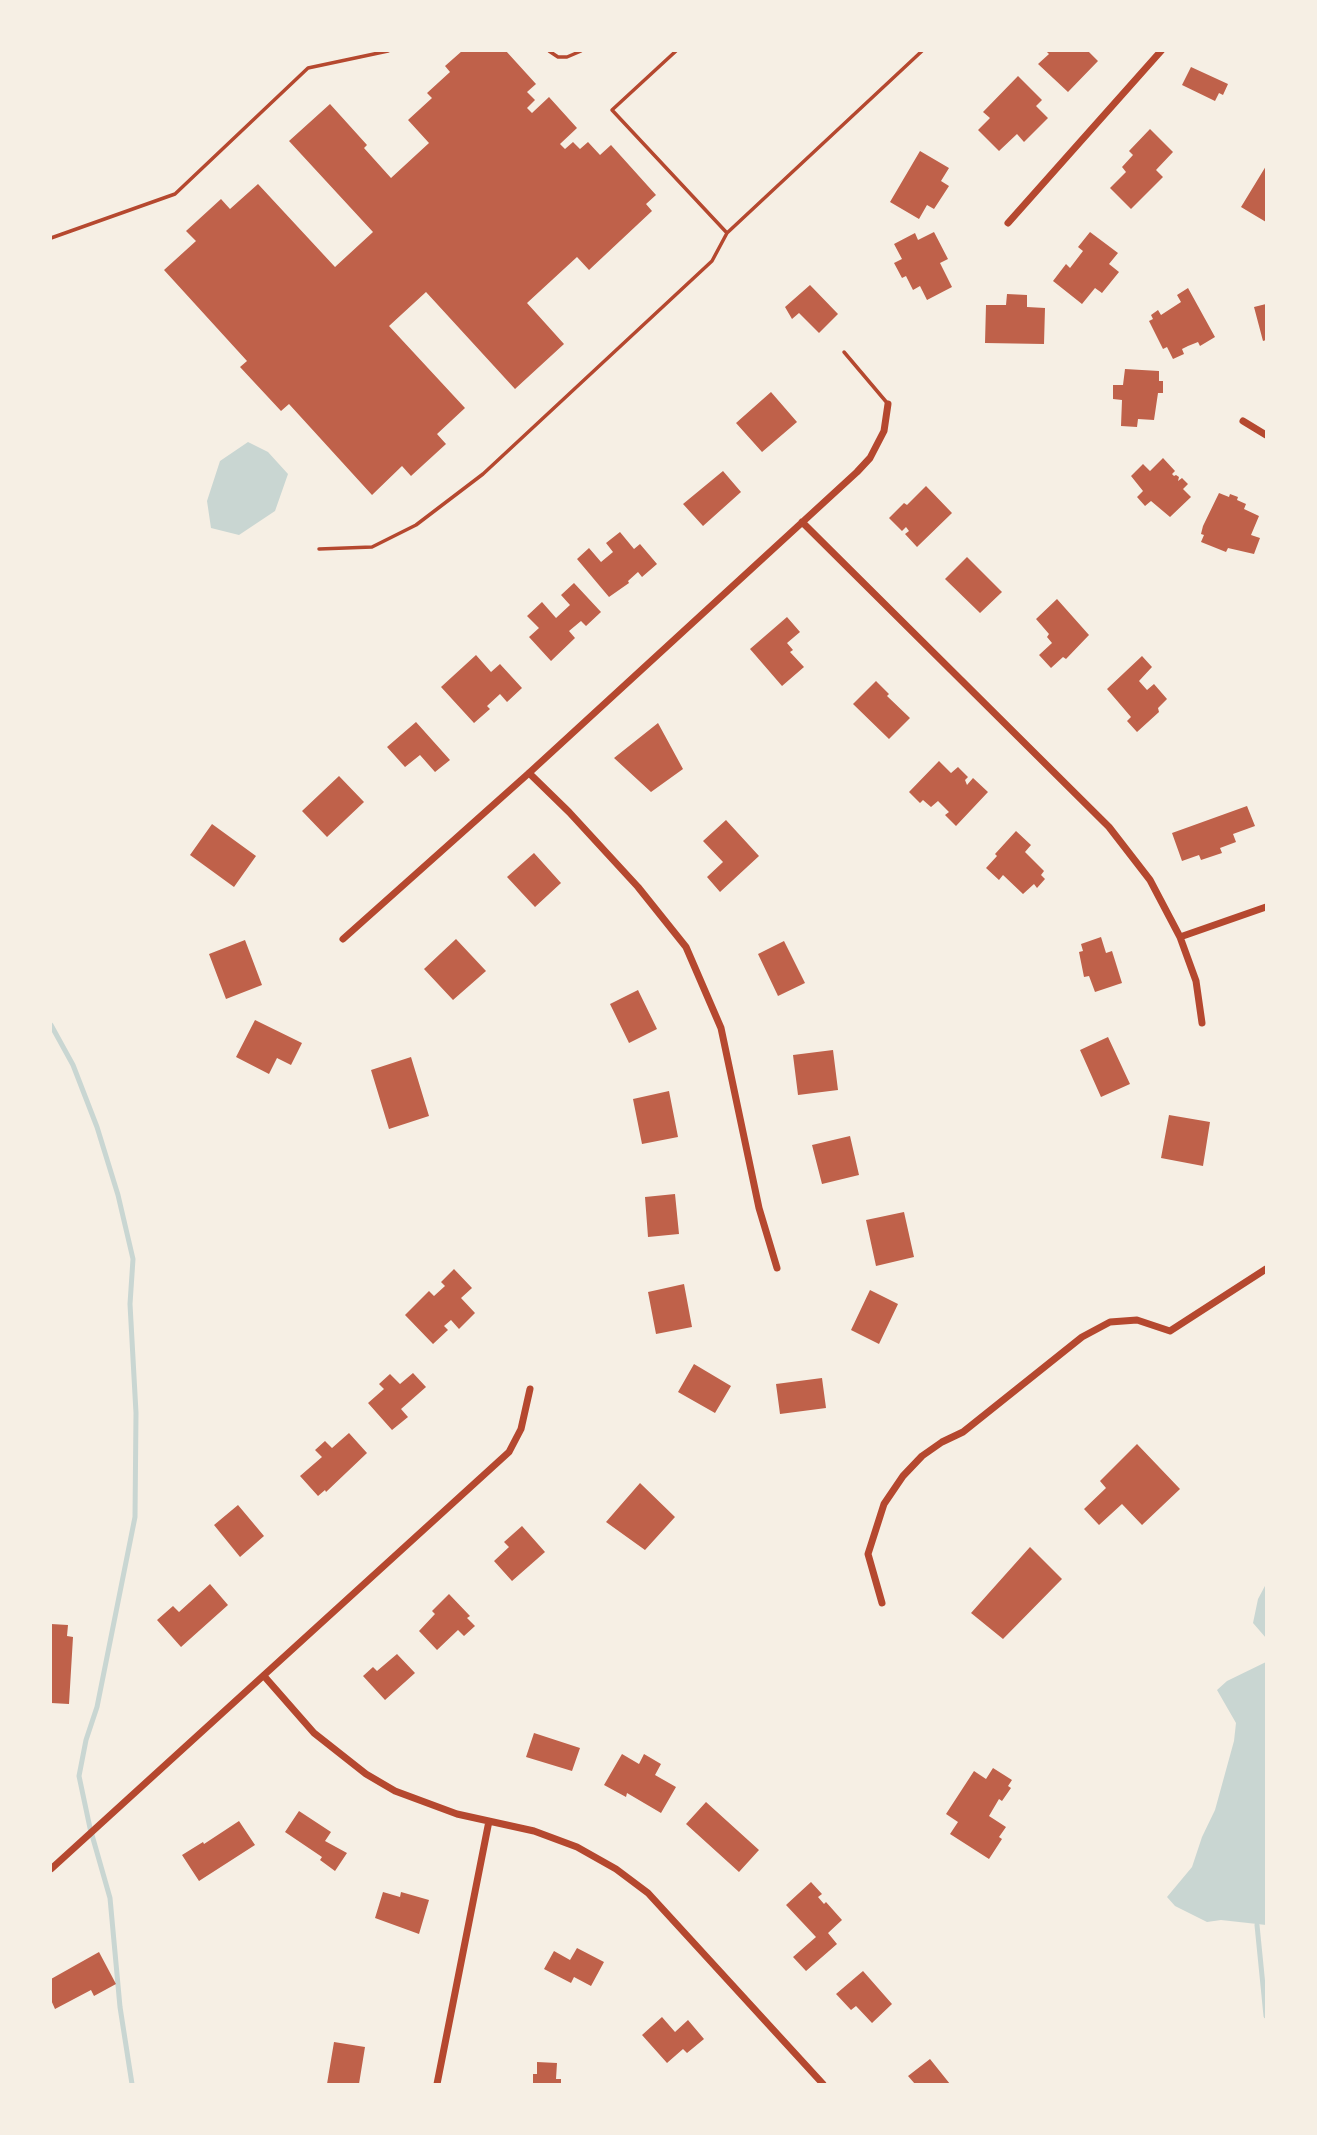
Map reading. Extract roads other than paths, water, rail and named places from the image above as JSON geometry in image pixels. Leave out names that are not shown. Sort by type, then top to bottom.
[{"type":"street","points":[[1008,223],[1161,51]]},
{"type":"street","points":[[343,939],[529,773],[870,458],[884,431],[888,404]]},
{"type":"street","points":[[1243,421],[1266,435]]},
{"type":"street","points":[[802,522],[1109,827],[1150,880],[1180,937],[1196,981],[1202,1023]]},
{"type":"street","points":[[529,773],[569,811],[638,887],[686,947],[721,1028],[759,1208],[777,1268]]},
{"type":"street","points":[[1180,937],[1266,907]]},
{"type":"street","points":[[881,1603],[868,1554],[884,1504],[902,1476],[922,1456],[963,1432],[1082,1337],[1110,1322],[1138,1320],[1170,1331],[1266,1269]]},
{"type":"street","points":[[51,1869],[509,1452],[521,1429],[530,1389]]},
{"type":"street","points":[[264,1675],[314,1733],[366,1774],[395,1791],[425,1804],[534,1831],[577,1847],[616,1869],[648,1893],[823,2084]]},
{"type":"street","points":[[437,2084],[489,1821]]},
{"type":"lane","points":[[51,238],[175,194],[308,68],[388,51]]},
{"type":"lane","points":[[549,51],[558,57],[567,57],[582,51]]},
{"type":"lane","points":[[676,51],[612,110],[727,233]]},
{"type":"lane","points":[[319,549],[372,547],[416,525],[483,474],[712,261],[727,233],[922,51]]},
{"type":"lane","points":[[844,352],[888,404]]},
{"type":"waterway","points":[[51,1025],[73,1065],[97,1127],[118,1195],[133,1259],[130,1304],[136,1413],[135,1517],[97,1707],[86,1740],[79,1776],[90,1828],[110,1898],[120,2007],[132,2084]]},
{"type":"waterway","points":[[1257,1925],[1266,2016]]}]
